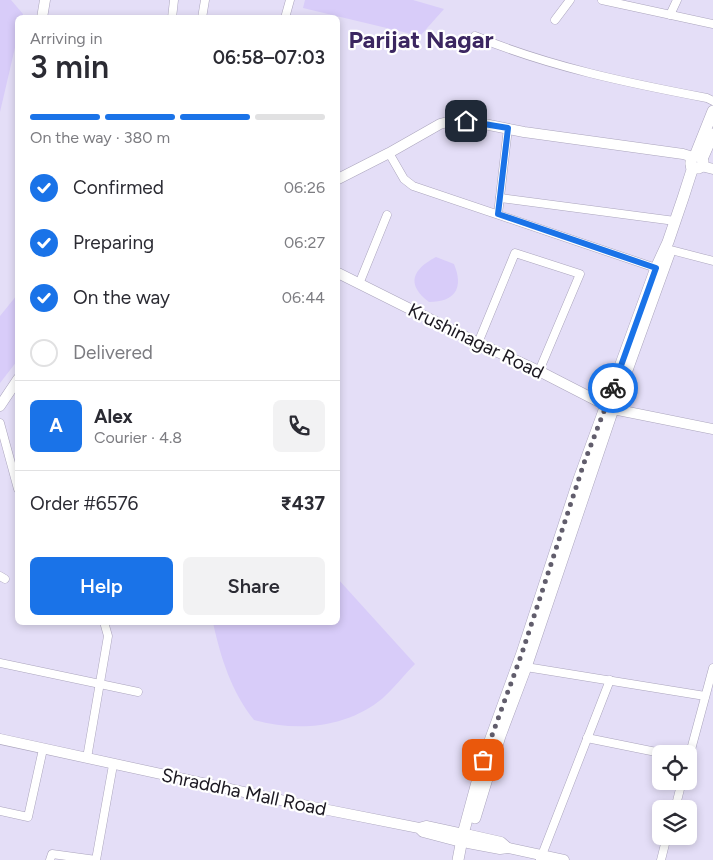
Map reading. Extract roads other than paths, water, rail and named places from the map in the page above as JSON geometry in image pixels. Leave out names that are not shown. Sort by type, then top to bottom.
[{"type":"main road","points":[[465,860],[465,838],[483,760],[522,653],[584,463],[610,407],[670,250],[699,162],[713,111]]},
{"type":"main road","points":[[458,860],[500,736],[526,667],[656,268],[668,242],[692,170],[699,162],[713,134]]},
{"type":"street","points":[[42,15],[45,0]]},
{"type":"street","points":[[172,15],[174,0]]},
{"type":"street","points":[[202,15],[205,0]]},
{"type":"street","points":[[286,15],[290,0]]},
{"type":"street","points":[[555,20],[570,0]]},
{"type":"street","points":[[602,0],[713,24]]},
{"type":"street","points":[[670,15],[677,0]]},
{"type":"street","points":[[475,36],[515,53],[614,80],[707,98],[713,101]]},
{"type":"street","points":[[340,178],[440,124],[451,121],[466,121],[683,154],[713,169]]},
{"type":"street","points":[[498,214],[508,128]]},
{"type":"street","points":[[389,152],[404,179],[413,186],[656,268]]},
{"type":"street","points":[[500,198],[675,221]]},
{"type":"street","points":[[359,284],[387,216]]},
{"type":"street","points":[[670,250],[713,261]]},
{"type":"street","points":[[478,343],[515,253],[580,274],[539,371]]},
{"type":"street","name":"Krushinagar Road","points":[[340,274],[610,407],[713,429]]},
{"type":"street","points":[[0,406],[15,384]]},
{"type":"street","points":[[0,423],[15,478]]},
{"type":"street","points":[[0,739],[87,758],[108,636],[105,625]]},
{"type":"street","points":[[0,663],[138,692]]},
{"type":"street","points":[[526,667],[705,696]]},
{"type":"street","points":[[692,745],[713,668]]},
{"type":"street","points":[[540,858],[610,680]]},
{"type":"street","points":[[587,738],[652,751]]},
{"type":"street","points":[[0,811],[28,817],[43,748]]},
{"type":"street","name":"Shraddha Mall Road","points":[[87,758],[112,765],[419,828],[423,832],[501,842],[508,848],[540,858],[564,860]]},
{"type":"street","points":[[50,860],[52,854],[96,860],[112,765]]},
{"type":"street","points":[[661,860],[665,845]]},
{"type":"district","name":"Parijat Nagar","points":[[421,39]]}]
